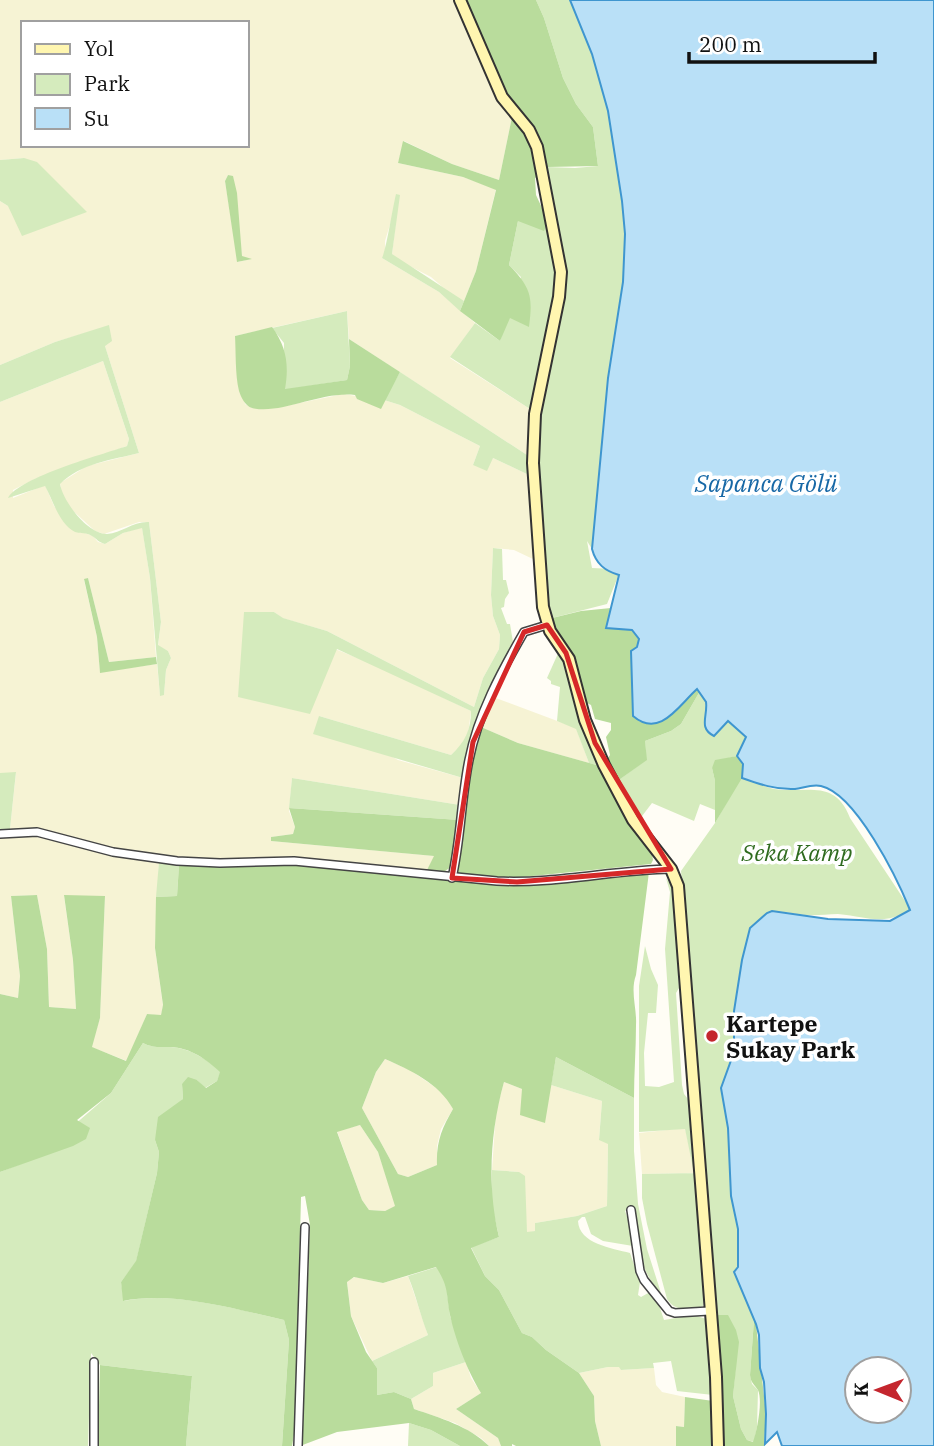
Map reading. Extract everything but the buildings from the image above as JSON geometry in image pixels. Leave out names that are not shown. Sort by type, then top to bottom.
[{"type":"street","points":[[460,0],[502,97],[533,138],[561,272],[559,296],[536,400],[534,422],[533,463],[539,529],[540,582],[547,625],[569,659],[585,720],[613,783],[637,826],[671,869],[678,886],[716,1377],[718,1446]]},
{"type":"street","points":[[452,878],[460,842],[469,760],[483,714],[500,674],[524,632],[547,625]]},
{"type":"street","points":[[0,834],[37,832],[113,852],[177,861],[220,863],[280,860],[517,882],[671,869]]},
{"type":"street","points":[[631,1210],[636,1251],[644,1280],[669,1311],[709,1311]]},
{"type":"street","points":[[298,1446],[305,1227]]},
{"type":"street","points":[[94,1362],[94,1446]]},
{"type":"highlighted area","points":[[547,625],[566,653],[595,743],[671,869],[517,882],[452,878],[473,742],[524,632]]},
{"type":"shaded area","points":[[0,0],[456,0],[512,117],[499,180],[452,164],[404,141],[398,163],[463,177],[496,189],[476,271],[464,301],[454,297],[431,277],[396,259],[392,254],[399,195],[382,258],[439,292],[475,323],[450,358],[530,409],[527,455],[349,339],[347,311],[235,336],[245,404],[252,408],[275,408],[343,394],[384,400],[400,405],[480,446],[473,465],[493,458],[529,475],[535,560],[514,550],[493,548],[491,595],[493,616],[500,635],[499,649],[483,678],[474,707],[327,631],[282,618],[274,612],[244,612],[377,666],[471,711],[468,734],[461,746],[451,755],[319,716],[398,760],[463,778],[460,805],[292,778],[289,811],[295,827],[293,834],[271,837],[271,841],[435,856],[426,872],[297,858],[203,860],[148,855],[108,848],[50,832],[10,829],[16,773],[0,773],[0,402],[103,361],[129,439],[127,446],[35,479],[13,490],[13,498],[45,485],[54,506],[75,531],[93,536],[98,542],[105,544],[123,533],[142,527],[150,578],[156,657],[109,662],[88,578],[84,580],[97,637],[100,672],[157,664],[160,695],[164,695],[166,670],[171,658],[168,651],[158,646],[161,622],[149,522],[139,522],[104,534],[95,531],[71,509],[62,495],[60,483],[87,466],[139,453],[105,346],[109,326],[55,342],[0,365],[0,201],[8,206],[24,158],[0,160]],"holes":[[[228,175],[233,177],[242,257],[250,259],[238,262],[225,181]]]},
{"type":"shaded area","points":[[493,697],[576,728],[589,763],[518,743],[481,727]]},
{"type":"shaded area","points":[[27,835],[159,862],[155,948],[163,1006],[161,1016],[147,1014],[127,1061],[91,1047],[100,1018],[105,896],[64,896],[73,960],[76,1009],[49,1007],[47,949],[37,895],[11,896],[20,976],[18,998],[0,994],[0,837]]},
{"type":"shaded area","points":[[385,1059],[410,1070],[445,1094],[453,1109],[441,1129],[437,1165],[408,1177],[398,1174],[362,1108],[376,1072]]},
{"type":"shaded area","points":[[504,1082],[522,1089],[544,1123],[551,1085],[602,1101],[599,1139],[608,1143],[607,1206],[577,1216],[535,1223],[535,1231],[527,1233],[519,1172],[492,1170],[496,1111]]},
{"type":"shaded area","points":[[360,1125],[378,1152],[396,1206],[385,1211],[369,1210],[362,1200],[337,1131]]},
{"type":"shaded area","points":[[685,1128],[695,1173],[642,1174],[639,1133]]},
{"type":"shaded area","points":[[408,1276],[428,1335],[372,1361],[351,1316],[347,1281],[355,1277],[383,1283]]},
{"type":"shaded area","points":[[466,1362],[471,1378],[481,1393],[456,1409],[498,1438],[501,1446],[489,1446],[481,1438],[455,1423],[414,1409],[411,1399],[433,1386],[433,1373]]},
{"type":"shaded area","points":[[620,1367],[621,1370],[654,1368],[656,1385],[662,1392],[685,1397],[684,1427],[676,1426],[676,1446],[601,1446],[595,1421],[594,1396],[579,1373]]},
{"type":"green space","points":[[464,0],[536,0],[563,78],[576,104],[593,127],[598,166],[547,167],[539,141],[508,101]]},
{"type":"green space","points":[[536,0],[570,0],[592,54],[608,111],[625,234],[623,282],[608,378],[592,549],[587,541],[592,568],[615,569],[619,574],[607,604],[548,619],[536,440],[563,266],[547,167],[598,166],[593,127],[576,104],[563,78]]},
{"type":"green space","points":[[512,117],[529,136],[539,175],[535,178],[536,195],[548,221],[544,231],[518,221],[509,265],[529,293],[529,327],[510,318],[500,341],[460,311],[476,271],[496,190],[463,177],[398,163],[403,141],[452,164],[499,180]]},
{"type":"green space","points":[[24,158],[37,162],[87,212],[22,236],[8,206],[0,201],[0,160]]},
{"type":"green space","points":[[228,175],[233,176],[237,193],[242,256],[252,259],[237,262],[225,181]]},
{"type":"green space","points":[[396,194],[400,195],[392,254],[464,301],[460,311],[439,292],[382,258]]},
{"type":"green space","points":[[518,221],[548,221],[558,271],[556,292],[530,409],[450,357],[475,323],[500,341],[521,277],[509,265]]},
{"type":"green space","points":[[347,311],[350,366],[347,380],[284,390],[284,343],[272,328]]},
{"type":"green space","points":[[109,325],[112,341],[105,346],[139,453],[87,467],[60,484],[77,515],[99,533],[112,533],[138,523],[149,522],[161,622],[158,645],[168,651],[171,658],[166,670],[164,695],[160,696],[150,578],[142,528],[123,533],[105,544],[90,535],[69,528],[45,486],[8,498],[15,490],[44,475],[127,446],[129,439],[103,361],[0,402],[0,365],[55,342]]},
{"type":"green space","points":[[272,327],[286,357],[285,389],[347,380],[350,366],[349,339],[400,372],[381,409],[357,399],[355,395],[329,396],[276,408],[252,408],[247,405],[238,384],[235,336]]},
{"type":"green space","points":[[400,372],[527,455],[529,475],[493,458],[487,471],[473,465],[480,446],[400,405],[384,400]]},
{"type":"green space","points":[[493,548],[502,549],[503,580],[506,580],[509,593],[504,607],[501,608],[507,624],[510,624],[513,642],[480,710],[463,778],[313,734],[319,716],[451,755],[460,745],[470,724],[471,711],[337,649],[310,714],[238,697],[244,612],[274,612],[283,618],[327,631],[474,707],[483,678],[499,649],[500,635],[493,616],[491,595]]},
{"type":"green space","points":[[88,578],[109,662],[156,657],[157,664],[100,673],[97,637],[84,579]]},
{"type":"green space","points":[[611,608],[606,628],[632,630],[639,639],[637,647],[631,652],[639,721],[648,723],[665,719],[697,688],[700,691],[681,724],[645,741],[647,760],[616,782],[605,762],[610,755],[606,737],[611,730],[611,723],[595,719],[591,705],[585,702],[548,619],[581,611]]},
{"type":"green space","points":[[560,649],[600,766],[589,763],[576,729],[557,721],[560,687],[551,684],[547,678]]},
{"type":"green space","points":[[700,691],[706,705],[705,727],[708,732],[714,736],[728,721],[746,737],[737,756],[720,760],[712,768],[715,810],[700,804],[694,821],[652,803],[639,820],[616,782],[646,760],[645,741],[681,724]]},
{"type":"green space","points":[[481,727],[518,743],[600,766],[652,854],[651,864],[504,879],[457,874],[472,761]]},
{"type":"green space","points":[[737,756],[743,764],[742,778],[715,823],[715,781],[712,768],[715,760]]},
{"type":"green space","points":[[16,772],[10,829],[0,831],[0,773]]},
{"type":"green space","name":"Seka Kamp","points":[[743,774],[770,788],[818,790],[836,797],[844,805],[911,910],[883,919],[838,914],[767,913],[742,960],[734,1011],[734,1052],[721,1088],[728,1128],[731,1196],[738,1229],[737,1281],[754,1320],[750,1375],[752,1384],[758,1390],[754,1442],[747,1440],[741,1429],[733,1396],[736,1364],[715,1315],[681,871],[715,823]]},
{"type":"green space","points":[[292,778],[460,805],[459,820],[289,808]]},
{"type":"green space","points":[[289,808],[459,820],[451,867],[442,873],[426,872],[434,856],[271,841],[271,837],[293,834],[295,827]]},
{"type":"green space","points":[[159,862],[179,865],[177,896],[156,897]]},
{"type":"green space","points":[[280,863],[496,885],[649,872],[634,987],[634,1098],[556,1057],[545,1123],[520,1115],[522,1089],[504,1082],[496,1120],[492,1160],[493,1199],[499,1237],[471,1248],[485,1276],[499,1290],[522,1333],[532,1337],[579,1373],[594,1396],[595,1421],[601,1446],[501,1446],[498,1438],[456,1409],[481,1393],[459,1345],[445,1285],[436,1267],[383,1283],[354,1277],[347,1282],[351,1316],[366,1352],[377,1368],[377,1395],[394,1392],[411,1399],[414,1409],[463,1428],[489,1446],[460,1446],[431,1430],[409,1423],[337,1432],[300,1446],[310,1225],[305,1196],[301,1197],[295,1429],[292,1446],[282,1446],[289,1340],[284,1320],[183,1300],[142,1298],[123,1301],[121,1282],[136,1261],[157,1173],[159,1152],[155,1140],[158,1117],[183,1099],[182,1084],[188,1077],[197,1080],[206,1088],[217,1081],[220,1072],[191,1052],[143,1043],[111,1093],[77,1120],[90,1128],[86,1139],[0,1172],[0,994],[18,998],[20,976],[11,896],[37,895],[47,949],[49,1007],[76,1009],[73,960],[64,895],[105,896],[100,1018],[92,1047],[126,1061],[147,1014],[161,1015],[163,1005],[155,948],[156,897],[177,896],[179,865]],"holes":[[[385,1059],[432,1085],[453,1109],[440,1135],[437,1165],[408,1177],[398,1174],[362,1108],[376,1072]],[[360,1125],[378,1152],[395,1206],[385,1211],[369,1210],[362,1200],[337,1132]]]},
{"type":"green space","points":[[666,878],[674,889],[679,988],[676,993],[682,1085],[688,1099],[694,1173],[685,1129],[639,1132],[639,986],[645,946],[658,985],[656,1013],[648,1013],[644,1053],[645,1086],[659,1087],[674,1082],[665,949],[670,892]]},
{"type":"green space","points":[[143,1043],[191,1052],[221,1071],[217,1081],[205,1088],[197,1080],[182,1084],[183,1099],[155,1140],[159,1152],[157,1173],[136,1262],[121,1282],[124,1301],[143,1298],[183,1300],[284,1320],[289,1340],[282,1446],[186,1446],[192,1376],[100,1365],[91,1353],[88,1446],[0,1446],[0,1172],[36,1158],[111,1093]]},
{"type":"green space","points":[[556,1057],[634,1098],[638,1204],[647,1249],[661,1293],[643,1264],[635,1207],[625,1211],[633,1246],[603,1241],[591,1234],[585,1217],[578,1221],[580,1229],[598,1244],[630,1253],[640,1282],[638,1295],[641,1297],[650,1292],[657,1299],[664,1320],[694,1315],[706,1319],[713,1395],[677,1391],[671,1361],[653,1363],[654,1368],[621,1370],[619,1367],[608,1367],[579,1373],[532,1337],[522,1333],[499,1290],[485,1276],[471,1247],[499,1237],[492,1206],[492,1170],[519,1172],[525,1176],[527,1232],[535,1231],[535,1223],[577,1216],[607,1206],[608,1144],[599,1140],[602,1101],[551,1085]]},
{"type":"green space","points":[[694,1173],[704,1297],[703,1306],[683,1309],[674,1306],[667,1299],[647,1224],[642,1198],[642,1174]]},
{"type":"green space","points":[[437,1267],[446,1283],[450,1316],[466,1362],[433,1373],[433,1386],[411,1399],[394,1392],[377,1395],[377,1368],[372,1361],[428,1335],[408,1276]]},
{"type":"green space","points":[[715,1315],[728,1315],[736,1330],[739,1342],[733,1396],[741,1429],[747,1440],[753,1442],[760,1401],[750,1375],[754,1320],[756,1324],[766,1414],[764,1446],[721,1446]]},
{"type":"green space","points":[[100,1365],[192,1376],[186,1446],[98,1446]]},
{"type":"green space","points":[[685,1397],[713,1401],[712,1446],[676,1446],[676,1426],[684,1427]]},
{"type":"green space","points":[[409,1423],[431,1430],[460,1446],[408,1446]]},
{"type":"water","name":"Sapanca Gölü","points":[[570,0],[934,0],[934,1446],[782,1446],[777,1432],[765,1444],[766,1414],[759,1335],[734,1272],[738,1267],[738,1229],[731,1196],[728,1128],[721,1088],[734,1052],[734,1011],[750,928],[772,911],[828,919],[890,921],[910,910],[874,839],[848,804],[834,792],[821,786],[774,788],[742,778],[743,764],[737,756],[746,737],[728,721],[714,736],[709,733],[705,725],[706,702],[697,689],[676,711],[660,722],[643,722],[633,716],[631,651],[637,647],[639,639],[632,630],[606,628],[619,575],[602,566],[592,549],[608,378],[623,282],[625,234],[608,111],[592,54]]},
{"type":"place","name":"Kartepe Sukay Park","points":[[712,1036]]}]
